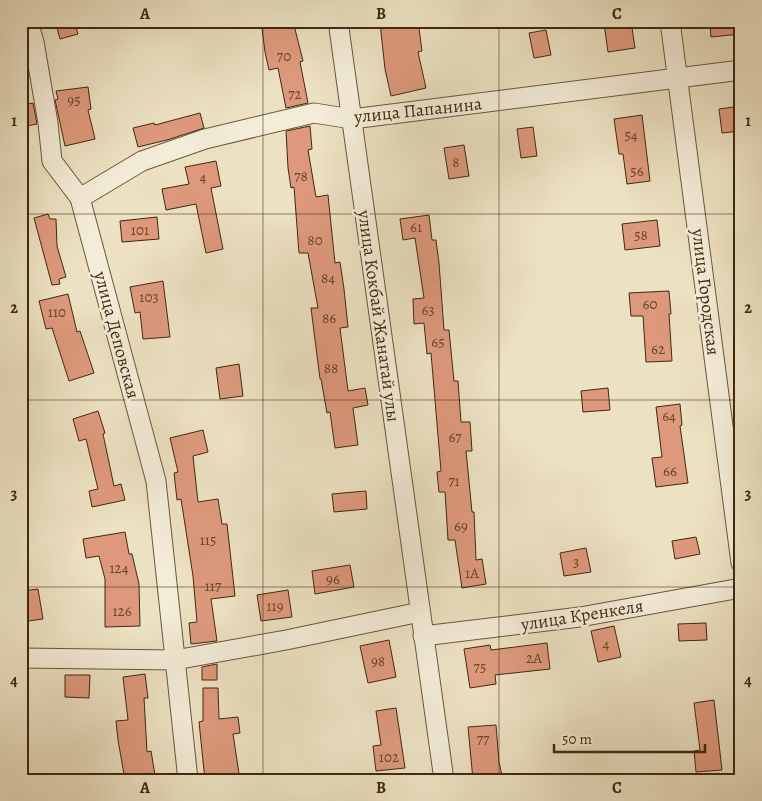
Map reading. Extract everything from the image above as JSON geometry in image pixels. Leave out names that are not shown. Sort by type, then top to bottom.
[{"type":"street","name":"улица Деповская","points":[[28,21],[44,96],[52,161],[80,198],[156,480],[188,780]]},
{"type":"street","name":"улица Кокбай Жанатай улы","points":[[338,21],[444,780]]},
{"type":"street","name":"улица Городская","points":[[670,21],[741,563]]},
{"type":"street","name":"улица Папанина","points":[[80,198],[142,161],[205,139],[314,113],[352,119],[741,70]]},
{"type":"street","name":"улица Кренкеля","points":[[423,636],[580,617],[741,588]]},
{"type":"street","points":[[24,658],[175,660],[286,640],[420,612]]},
{"type":"building","points":[[55,21],[74,21],[78,34],[60,39]]},
{"type":"building","points":[[261,21],[293,21],[303,61],[300,62],[308,103],[286,108],[278,68],[269,70]]},
{"type":"building","points":[[418,21],[422,51],[418,52],[426,88],[391,96],[385,69],[380,23]]},
{"type":"building","points":[[631,21],[635,48],[608,52],[604,24]]},
{"type":"building","points":[[710,21],[741,21],[741,34],[711,37]]},
{"type":"building","points":[[546,30],[551,55],[534,58],[529,33]]},
{"type":"building","points":[[88,87],[91,109],[88,110],[95,139],[65,146],[55,100],[58,99],[56,91]]},
{"type":"building","points":[[33,103],[37,124],[21,127],[21,105]]},
{"type":"building","points":[[741,106],[741,131],[722,133],[719,109]]},
{"type":"building","points":[[200,113],[204,128],[138,147],[133,128],[154,123],[155,125]]},
{"type":"building","points":[[642,115],[650,181],[627,184],[623,154],[619,154],[614,119]]},
{"type":"building","points":[[310,126],[312,149],[308,150],[316,197],[328,195],[335,263],[340,262],[344,289],[348,327],[340,328],[348,391],[365,388],[368,405],[353,408],[358,445],[335,448],[330,412],[327,413],[320,379],[311,308],[318,308],[308,253],[299,253],[294,187],[291,188],[288,168],[286,131]]},
{"type":"building","points":[[533,127],[537,156],[521,158],[517,129]]},
{"type":"building","points":[[464,145],[469,176],[449,179],[444,148]]},
{"type":"building","points":[[216,161],[221,186],[211,188],[223,249],[206,253],[196,204],[166,210],[162,189],[189,184],[185,167]]},
{"type":"building","points":[[48,214],[50,219],[56,219],[57,246],[66,277],[59,279],[60,284],[52,285],[34,218]]},
{"type":"building","points":[[429,215],[432,240],[436,240],[439,263],[444,330],[449,330],[454,381],[458,381],[461,422],[470,422],[472,451],[466,451],[472,512],[474,512],[476,560],[482,559],[486,584],[462,588],[455,540],[448,540],[445,492],[439,492],[437,472],[441,471],[431,353],[427,354],[424,323],[414,324],[413,299],[424,298],[415,238],[403,240],[400,219]]},
{"type":"building","points":[[157,217],[159,239],[122,242],[120,221]]},
{"type":"building","points":[[657,220],[660,246],[625,250],[622,224]]},
{"type":"building","points":[[163,281],[170,337],[143,339],[140,312],[135,313],[130,287]]},
{"type":"building","points":[[669,291],[672,361],[646,362],[643,316],[631,316],[629,293]]},
{"type":"building","points":[[68,294],[77,332],[80,331],[94,373],[69,381],[52,328],[46,329],[39,301]]},
{"type":"building","points":[[239,364],[243,396],[220,399],[216,368]]},
{"type":"building","points":[[608,388],[610,410],[583,412],[581,391]]},
{"type":"building","points":[[680,404],[682,425],[680,426],[688,483],[656,487],[652,458],[662,457],[656,407]]},
{"type":"building","points":[[98,411],[105,433],[103,434],[114,486],[121,484],[125,500],[92,507],[89,491],[98,489],[86,439],[79,441],[73,419]]},
{"type":"building","points":[[203,430],[208,452],[193,456],[198,502],[218,499],[222,524],[227,524],[235,596],[211,599],[217,641],[191,644],[189,623],[197,622],[193,576],[181,499],[177,500],[174,473],[178,472],[170,438]]},
{"type":"building","points":[[366,491],[367,509],[334,512],[332,494]]},
{"type":"building","points":[[125,532],[129,554],[132,554],[139,584],[140,626],[105,627],[105,579],[99,556],[86,558],[83,539]]},
{"type":"building","points":[[696,537],[700,554],[675,559],[672,541]]},
{"type":"building","points":[[586,548],[591,572],[564,576],[560,553]]},
{"type":"building","points":[[350,565],[354,587],[315,594],[312,571]]},
{"type":"building","points":[[38,589],[43,619],[21,622],[21,591]]},
{"type":"building","points":[[288,590],[292,617],[261,621],[257,595]]},
{"type":"building","points":[[706,623],[707,640],[679,641],[678,624]]},
{"type":"building","points":[[614,626],[621,657],[598,662],[591,631]]},
{"type":"building","points":[[389,640],[396,677],[368,683],[360,646]]},
{"type":"building","points":[[547,643],[550,669],[495,675],[496,684],[470,688],[464,649],[490,645],[491,650]]},
{"type":"building","points":[[217,664],[217,680],[202,680],[202,667]]},
{"type":"building","points":[[145,674],[148,698],[144,698],[147,752],[151,751],[155,775],[125,780],[116,721],[128,720],[123,677]]},
{"type":"building","points":[[65,675],[90,675],[89,698],[65,697]]},
{"type":"building","points":[[203,688],[218,688],[219,719],[238,717],[240,733],[233,734],[240,780],[205,780],[199,722],[203,721]]},
{"type":"building","points":[[714,700],[722,770],[696,772],[694,751],[700,750],[694,703]]},
{"type":"building","points":[[396,708],[405,768],[376,771],[373,746],[381,745],[376,711]]},
{"type":"building","points":[[496,725],[499,762],[503,780],[473,780],[468,727]]}]
